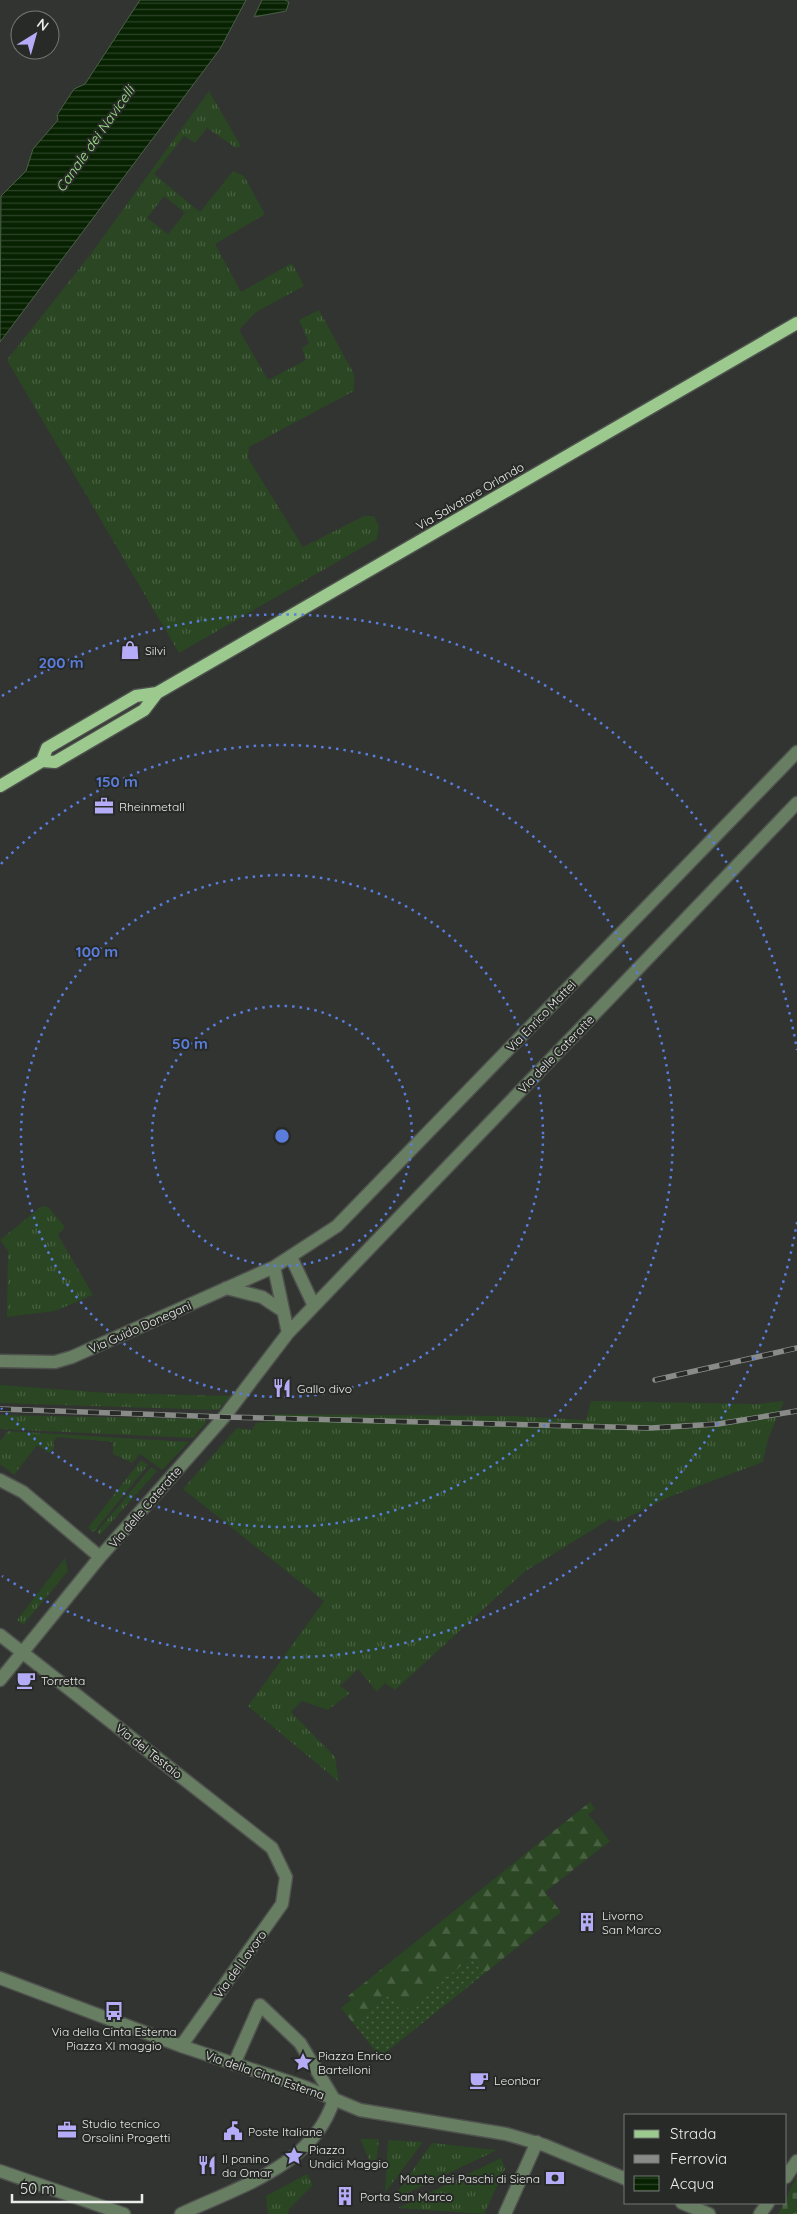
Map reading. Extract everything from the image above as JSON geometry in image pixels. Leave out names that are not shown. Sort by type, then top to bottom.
[{"type":"main road","name":"Via Salvatore Orlando","points":[[0,786],[42,761],[47,748],[136,696],[156,693],[797,323]]},
{"type":"street","name":"Via Enrico Mattei","points":[[274,1267],[337,1226],[797,752]]},
{"type":"street","name":"Via delle Cateratte","points":[[0,1680],[100,1558],[224,1417],[288,1333],[797,803]]},
{"type":"street","points":[[291,1256],[314,1306]]},
{"type":"street","points":[[274,1267],[288,1333]]},
{"type":"street","name":"Via Guido Donegani","points":[[0,1361],[44,1362],[65,1360],[274,1267]]},
{"type":"street","points":[[226,1288],[262,1297],[283,1310]]},
{"type":"street","points":[[0,1480],[23,1492],[58,1520],[100,1558]]},
{"type":"street","name":"Via del Testaio","points":[[0,1635],[272,1848],[286,1877]]},
{"type":"street","name":"Via del Lavoro","points":[[181,2046],[282,1904],[286,1877]]},
{"type":"street","name":"Via della Cinta Esterna","points":[[0,1978],[181,2046],[334,2099],[360,2110],[479,2128],[538,2142],[624,2178]]},
{"type":"street","points":[[181,2214],[287,2163],[322,2127],[328,2117],[334,2099],[300,2043],[260,2005],[234,2064]]},
{"type":"street","points":[[505,2214],[538,2142]]},
{"type":"street","points":[[787,2176],[797,2161]]},
{"type":"street","points":[[0,2171],[124,2214]]},
{"type":"street","points":[[684,2204],[709,2214]]},
{"type":"green space","points":[[209,91],[241,146],[236,148],[207,128],[195,143],[184,136],[154,174],[200,212],[233,171],[244,176],[265,214],[215,244],[241,292],[292,263],[304,286],[256,312],[239,330],[268,380],[306,360],[302,348],[309,343],[299,320],[319,310],[354,374],[354,391],[249,447],[248,458],[303,547],[364,516],[374,516],[379,526],[377,539],[179,653],[7,360],[90,255]],"holes":[[[164,196],[185,213],[168,234],[147,218]]]},
{"type":"green space","points":[[42,1206],[48,1207],[65,1227],[58,1235],[93,1295],[55,1311],[7,1317],[8,1251],[0,1240]]},
{"type":"green space","points":[[0,1385],[109,1393],[231,1396],[218,1410],[0,1403]]},
{"type":"green space","points":[[591,1401],[757,1404],[784,1401],[768,1439],[763,1462],[669,1497],[618,1522],[610,1519],[524,1572],[395,1690],[385,1683],[377,1692],[358,1669],[340,1686],[350,1693],[328,1710],[302,1701],[291,1712],[335,1757],[339,1782],[248,1706],[324,1601],[183,1489],[237,1428],[252,1430],[256,1423],[266,1422],[273,1414],[513,1416],[586,1420]]},
{"type":"green space","points":[[0,1415],[205,1419],[206,1423],[193,1438],[0,1429]]},
{"type":"green space","points":[[8,1431],[189,1442],[162,1470],[140,1454],[132,1463],[113,1454],[113,1442],[57,1437],[54,1441],[54,1449],[49,1453],[37,1445],[14,1475],[0,1464],[0,1441]]},
{"type":"green space","points":[[141,1460],[148,1465],[94,1532],[88,1528]]},
{"type":"green space","points":[[151,1467],[157,1471],[100,1535],[97,1532]]},
{"type":"green space","points":[[65,1558],[68,1571],[23,1625],[17,1620]]},
{"type":"green space","points":[[590,1802],[595,1809],[588,1814],[610,1841],[545,1892],[561,1912],[484,1974],[471,1958],[403,2013],[388,1994],[353,2023],[341,2008],[351,2000],[348,1996]]},
{"type":"green space","points":[[471,1958],[484,1974],[380,2057],[353,2023],[388,1994],[403,2012]]},
{"type":"green space","points":[[360,2139],[379,2139],[375,2172]]},
{"type":"green space","points":[[388,2140],[423,2142],[385,2193]]},
{"type":"green space","points":[[432,2143],[497,2150],[391,2201]]},
{"type":"green space","points":[[501,2158],[505,2169],[484,2214],[398,2208]]},
{"type":"green space","points":[[307,2174],[313,2185],[289,2209],[288,2214],[268,2214],[266,2196]]},
{"type":"green space","points":[[797,2177],[797,2214],[778,2214],[783,2204],[787,2204],[787,2196]]},
{"type":"water","name":"Canale dei Navicelli","points":[[140,0],[246,0],[220,49],[0,342],[1,196],[26,171],[33,149],[58,120],[57,115],[74,89],[85,84]]},
{"type":"water","points":[[262,0],[285,0],[289,2],[286,11],[254,17]]},
{"type":"railway","points":[[655,1380],[797,1348]]},
{"type":"railway","points":[[0,1409],[651,1428],[718,1424],[797,1411]]},
{"type":"place","name":"Silvi","points":[[130,650]]},
{"type":"place","name":"Rheinmetall","points":[[104,806]]},
{"type":"place","name":"Gallo divo","points":[[282,1388]]},
{"type":"place","name":"Torretta","points":[[26,1680]]},
{"type":"place","name":"Livorno San Marco","points":[[587,1922]]},
{"type":"place","name":"Via della Cinta Esterna Piazza XI maggio","points":[[114,2011]]},
{"type":"place","name":"Piazza Enrico Bartelloni","points":[[303,2062]]},
{"type":"place","name":"Leonbar","points":[[479,2080]]},
{"type":"place","name":"Studio tecnico Orsolini Progetti","points":[[67,2130]]},
{"type":"place","name":"Poste Italiane","points":[[233,2131]]},
{"type":"place","name":"Piazza Undici Maggio","points":[[294,2156]]},
{"type":"place","name":"Il panino da Omar","points":[[207,2165]]},
{"type":"place","name":"Monte dei Paschi di Siena","points":[[555,2178]]},
{"type":"place","name":"Porta San Marco","points":[[345,2196]]}]
